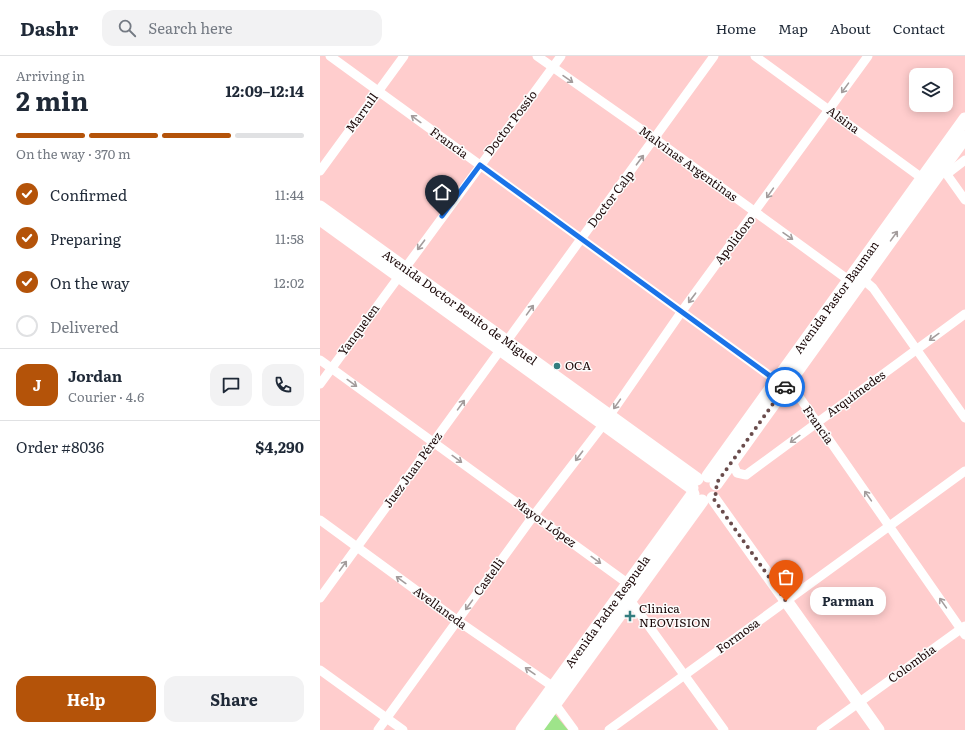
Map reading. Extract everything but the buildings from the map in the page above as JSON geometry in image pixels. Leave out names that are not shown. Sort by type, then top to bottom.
[{"type":"main road","name":"Avenida Pastor Bauman","points":[[941,168],[965,119]]},
{"type":"main road","name":"Avenida Pastor Bauman","points":[[703,489],[927,181],[941,168],[965,137]]},
{"type":"main road","name":"Avenida Doctor Benito de Miguel","points":[[320,208],[401,272]]},
{"type":"main road","name":"Avenida Doctor Benito de Miguel","points":[[320,219],[401,272],[606,421],[703,489],[786,601],[878,730]]},
{"type":"main road","name":"Avenida Pastor Bauman","points":[[703,489],[732,461],[782,381]]},
{"type":"main road","name":"Avenida Padre Respuela","points":[[522,730],[550,701],[627,586],[703,489]]},
{"type":"main road","name":"Avenida Padre Respuela","points":[[558,690],[630,600],[703,489]]},
{"type":"main road","name":"Avenida Padre Respuela","points":[[536,730],[550,701]]},
{"type":"street","name":"Francia","points":[[330,56],[682,312],[792,388],[964,630]]},
{"type":"street","name":"Marrull","points":[[320,171],[404,56]]},
{"type":"street","name":"Malvinas Argentinas","points":[[537,56],[655,139],[755,213],[856,279],[917,349],[965,418]]},
{"type":"street","name":"Doctor Possio","points":[[401,272],[560,56]]},
{"type":"street","name":"Doctor Calp","points":[[504,346],[714,56]]},
{"type":"street","name":"Alsina","points":[[755,56],[927,181]]},
{"type":"street","name":"Apolidoro","points":[[606,421],[682,312],[868,56]]},
{"type":"street","points":[[965,160],[941,168],[965,200]]},
{"type":"street","name":"Yanquelen","points":[[320,384],[401,272]]},
{"type":"street","name":"Arquímedes","points":[[732,461],[737,474],[746,475],[965,314]]},
{"type":"street","name":"Juez Juan Pérez","points":[[320,598],[504,346]]},
{"type":"street","name":"Mayor López","points":[[320,360],[623,580],[627,586]]},
{"type":"street","name":"Castelli","points":[[378,730],[534,515],[606,421]]},
{"type":"street","name":"Formosa","points":[[609,730],[965,471]]},
{"type":"street","name":"Avellaneda","points":[[320,520],[558,690]]},
{"type":"street","points":[[627,586],[630,600],[724,730]]},
{"type":"street","name":"Colombia","points":[[821,730],[964,630]]},
{"type":"street","points":[[320,670],[403,730]]},
{"type":"street","points":[[550,701],[574,730]]},
{"type":"green space","points":[[554,713],[568,730],[542,730]]},
{"type":"way so far","points":[[785,387],[716,484],[717,492],[713,498],[786,601]]},
{"type":"place","name":"OCA","points":[[557,366]]},
{"type":"place","name":"Parman","points":[[786,601]]},
{"type":"place","name":"Clinica NEOVISION","points":[[630,616]]},
{"type":"route","points":[[442,216],[480,165],[770,376],[787,384],[785,387]]}]
